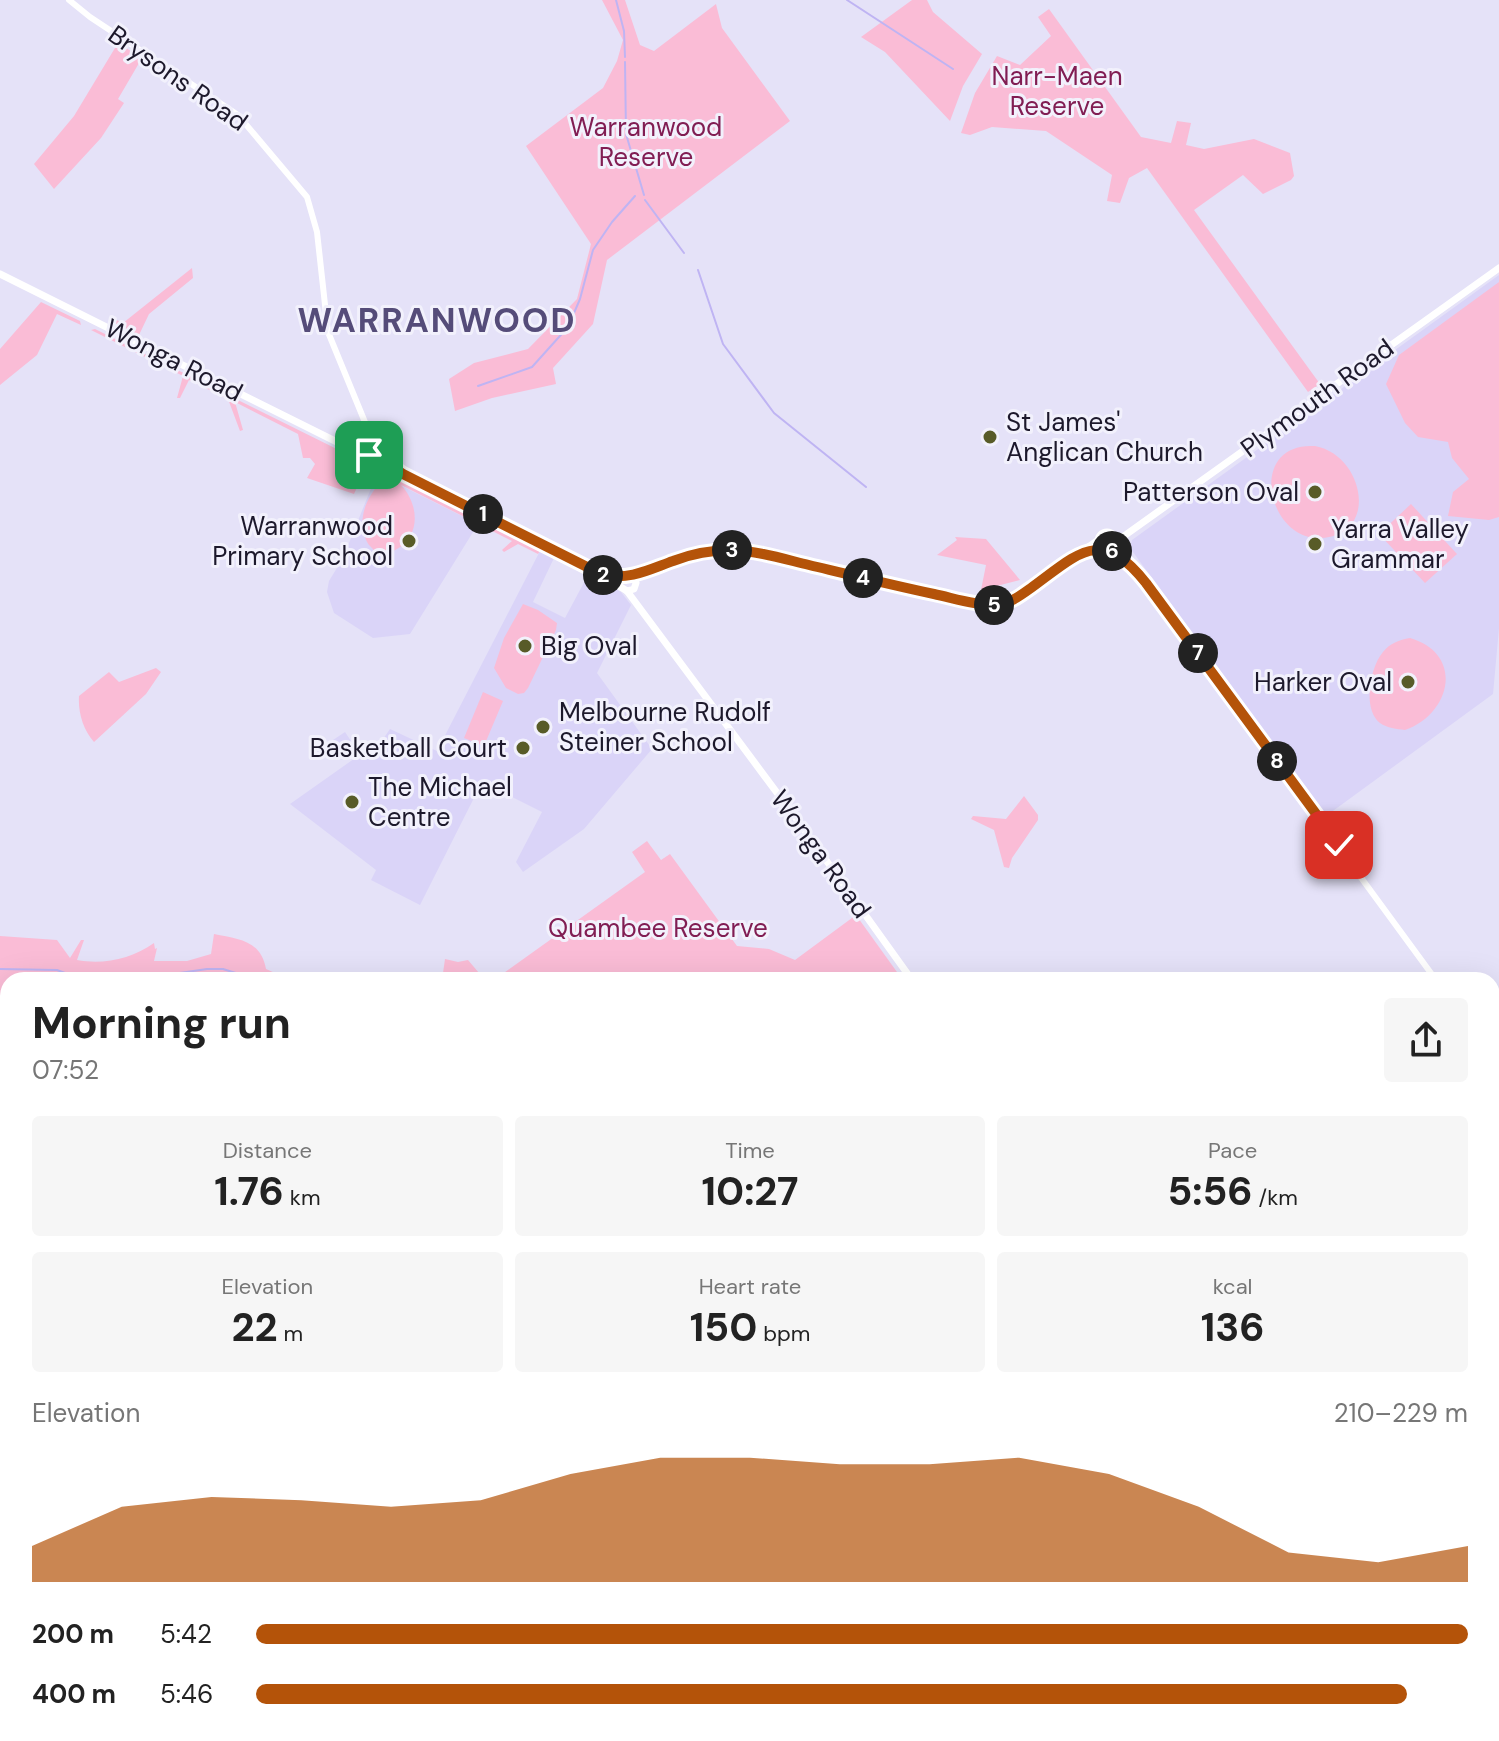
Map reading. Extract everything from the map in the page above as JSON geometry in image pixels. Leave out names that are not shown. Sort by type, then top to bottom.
[{"type":"main road","name":"Plymouth Road","points":[[1133,527],[1101,534],[1103,546],[1118,545],[1133,527],[1499,268]]},
{"type":"main road","name":"Wonga Road","points":[[0,274],[347,447],[373,455],[372,468],[403,474]]},
{"type":"main road","points":[[373,455],[385,461],[380,468]]},
{"type":"main road","name":"Wonga Road","points":[[385,461],[403,474],[603,575],[629,584],[644,612],[906,972]]},
{"type":"main road","points":[[1111,532],[1118,545]]},
{"type":"main road","points":[[629,584],[673,561],[700,553],[743,551],[983,604],[1003,604],[1020,596],[1078,554],[1103,546]]},
{"type":"street","name":"Brysons Road","points":[[69,0],[238,115],[307,197],[317,232],[328,332],[369,432],[373,455]]},
{"type":"street","points":[[1118,545],[1430,972]]},
{"type":"street","points":[[1103,546],[1130,562]]},
{"type":"shaded area","name":"Yarra Valley Grammar","points":[[1499,275],[1499,628],[1493,694],[1326,816],[1130,548],[1132,540]]},
{"type":"shaded area","name":"Warranwood Primary School","points":[[380,475],[478,524],[410,634],[373,638],[334,613],[327,592],[329,581],[343,558],[376,476]]},
{"type":"shaded area","name":"Melbourne Rudolf Steiner School","points":[[540,551],[554,558],[533,602],[565,618],[588,575],[621,592],[631,605],[597,673],[652,749],[584,829],[523,872],[516,862],[542,812],[482,782],[420,905],[371,880],[376,870],[290,804],[358,756],[333,740],[345,732],[351,741],[375,751],[390,729],[437,751]]},
{"type":"green space","name":"Warranwood Reserve","points":[[602,0],[625,0],[640,45],[654,51],[716,4],[722,28],[790,121],[607,260],[593,324],[553,368],[556,384],[492,398],[455,411],[449,379],[474,363],[528,349],[577,299],[591,244],[526,146],[603,88],[617,61],[623,40]]},
{"type":"green space","name":"Narr-Maen Reserve","points":[[912,0],[927,0],[933,12],[982,54],[963,86],[950,121],[885,52],[861,37]]},
{"type":"green space","name":"Narr-Maen Reserve","points":[[1049,9],[1141,137],[1171,143],[1177,121],[1191,123],[1186,145],[1204,149],[1254,139],[1290,153],[1294,176],[1291,180],[1263,194],[1243,175],[1194,210],[1320,384],[1308,392],[1147,168],[1129,178],[1120,203],[1107,201],[1112,175],[1046,131],[992,127],[970,135],[961,133],[975,93],[997,56],[1020,65],[1051,36],[1038,17]]},
{"type":"green space","points":[[118,43],[142,58],[118,99],[124,103],[101,138],[54,189],[34,164],[74,116]]},
{"type":"green space","points":[[192,268],[193,278],[149,314],[139,335],[112,322],[110,317],[123,323]]},
{"type":"green space","points":[[1499,282],[1499,517],[1489,520],[1448,516],[1453,492],[1469,479],[1452,458],[1448,442],[1418,437],[1405,423],[1386,384],[1399,355]]},
{"type":"green space","points":[[41,302],[80,321],[81,325],[57,314],[37,355],[0,385],[0,349]]},
{"type":"green space","points":[[95,329],[359,460],[364,472],[354,494],[307,478],[315,464],[310,458],[303,458],[298,434],[235,402],[243,430],[240,431],[228,399],[189,380],[180,398],[177,398],[183,376],[91,330]]},
{"type":"green space","name":"Patterson Oval","points":[[1315,446],[1332,452],[1345,464],[1354,478],[1358,494],[1358,510],[1352,524],[1340,534],[1321,538],[1302,535],[1288,524],[1277,509],[1272,492],[1272,474],[1279,459],[1293,449]]},
{"type":"green space","points":[[385,473],[540,551],[538,554],[518,544],[504,552],[502,550],[512,541],[401,485],[414,509],[414,527],[405,543],[397,549],[381,554],[377,552],[365,537],[362,520],[370,496],[381,482],[396,483],[380,475]]},
{"type":"green space","points":[[1411,504],[1457,554],[1425,583],[1379,534]]},
{"type":"green space","points":[[955,537],[986,539],[1020,580],[981,590],[986,565],[937,555],[957,540]]},
{"type":"green space","name":"Big Oval","points":[[523,604],[557,623],[528,688],[518,694],[506,688],[494,668],[504,638]]},
{"type":"green space","name":"Harker Oval","points":[[1410,638],[1427,646],[1439,657],[1445,670],[1445,684],[1433,711],[1405,730],[1386,726],[1374,717],[1370,688],[1375,667],[1383,652],[1395,642]]},
{"type":"green space","points":[[156,668],[161,672],[146,694],[94,742],[82,720],[79,696],[109,672],[119,682]]},
{"type":"green space","points":[[483,692],[503,701],[484,746],[464,738]]},
{"type":"green space","points":[[1024,796],[1038,815],[1038,820],[1012,858],[1009,868],[1004,867],[994,830],[971,819],[973,816],[1006,819]]},
{"type":"green space","name":"Quambee Reserve","points":[[647,841],[661,860],[670,854],[737,946],[769,949],[795,960],[856,915],[897,972],[505,972],[645,872],[632,852]]},
{"type":"green space","points":[[214,934],[247,942],[259,952],[266,969],[273,972],[0,972],[0,936],[57,940],[70,958],[84,940],[77,960],[87,961],[127,957],[154,943],[157,948],[154,961],[187,961],[211,954]]},
{"type":"green space","points":[[445,959],[458,962],[468,960],[478,972],[443,972]]},
{"type":"waterway","points":[[616,0],[624,31],[625,57]]},
{"type":"waterway","points":[[847,0],[953,69]]},
{"type":"waterway","points":[[625,62],[626,134],[644,195]]},
{"type":"waterway","points":[[478,386],[532,367],[568,327],[580,299],[593,250],[635,196]]},
{"type":"waterway","points":[[645,200],[684,253]]},
{"type":"waterway","points":[[698,270],[723,344],[774,413],[866,487]]},
{"type":"waterway","points":[[0,969],[62,972]]},
{"type":"waterway","points":[[186,972],[207,969],[233,972]]},
{"type":"place","name":"St James' Anglican Church","points":[[990,437]]},
{"type":"place","name":"Patterson Oval","points":[[1315,492]]},
{"type":"place","name":"Warranwood Primary School","points":[[409,541]]},
{"type":"place","name":"Yarra Valley Grammar","points":[[1315,544]]},
{"type":"place","name":"Big Oval","points":[[525,646]]},
{"type":"place","name":"Harker Oval","points":[[1408,682]]},
{"type":"place","name":"Melbourne Rudolf Steiner School","points":[[543,727]]},
{"type":"place","name":"Basketball Court","points":[[523,748]]},
{"type":"place","name":"The Michael Centre","points":[[352,802]]},
{"type":"district","name":"WARRANWOOD","points":[[437,320]]},
{"type":"route","points":[[369,455],[382,453],[385,461],[403,474],[612,577],[626,578],[700,553],[731,550],[994,605],[1020,596],[1078,554],[1101,548],[1109,550],[1130,562],[1339,845]]}]
